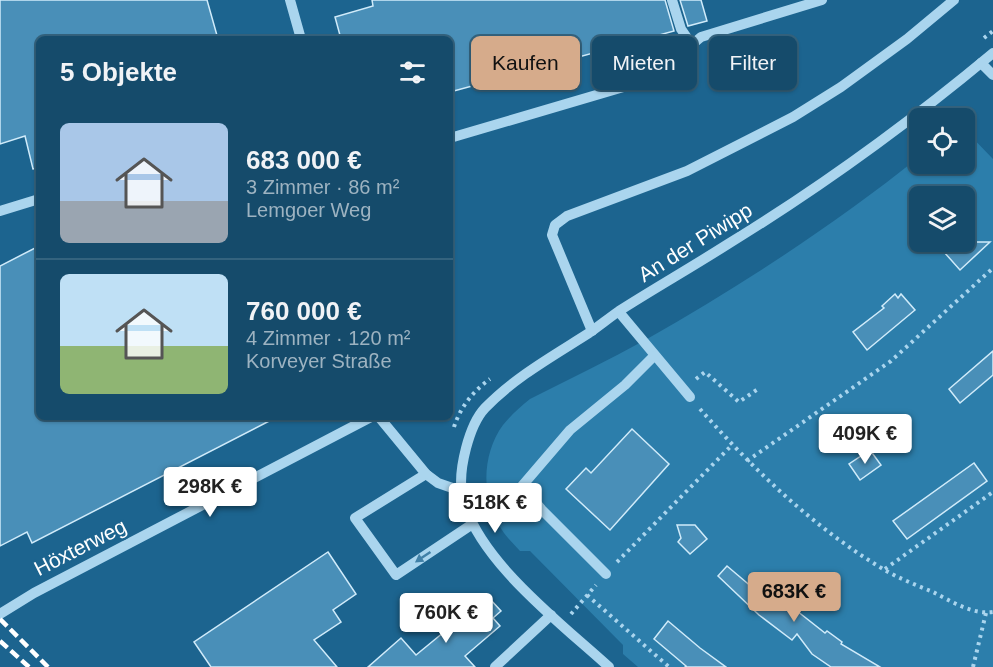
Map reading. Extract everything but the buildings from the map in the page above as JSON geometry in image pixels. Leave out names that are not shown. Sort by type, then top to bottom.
[{"type":"street","points":[[290,0],[300,36]]},
{"type":"street","points":[[672,0],[681,29],[686,36]]},
{"type":"street","points":[[697,41],[701,37],[822,0]]},
{"type":"street","points":[[592,331],[552,236],[555,225],[567,216],[687,171],[794,117],[841,87],[907,39],[954,0]]},
{"type":"street","name":"An der Piwipp","points":[[461,491],[464,452],[483,410],[531,369],[794,203],[941,95],[993,53]]},
{"type":"street","points":[[981,63],[993,75]]},
{"type":"street","points":[[453,137],[613,90]]},
{"type":"street","points":[[0,211],[36,200]]},
{"type":"street","points":[[619,312],[686,393]]},
{"type":"street","points":[[606,574],[542,510],[522,486],[570,430],[625,385],[654,356]]},
{"type":"street","name":"Höxterweg","points":[[0,614],[34,593],[365,420]]},
{"type":"street","points":[[381,420],[426,474],[438,483],[461,491],[471,525],[499,562],[551,615],[609,667]]},
{"type":"street","points":[[426,474],[355,518],[396,575],[471,525]]},
{"type":"street","points":[[495,667],[551,615]]},
{"type":"path","points":[[747,460],[891,361],[992,269]]},
{"type":"path","points":[[758,389],[739,402],[705,372],[686,393],[747,460],[817,523],[885,570],[961,607],[986,613],[993,612]]},
{"type":"path","points":[[580,602],[732,445]]},
{"type":"path","points":[[885,570],[993,492]]},
{"type":"path","points":[[587,595],[669,667]]},
{"type":"path","points":[[973,667],[986,613]]},
{"type":"shaded area","points":[[975,140],[993,159],[993,667],[638,667],[623,654],[623,645],[530,551],[520,551],[504,533],[495,518],[487,492],[487,463],[496,437],[503,425],[530,399],[647,339],[718,297],[821,230],[909,165],[909,174],[975,174]]},
{"type":"railway","points":[[0,619],[48,667]]},
{"type":"railway","points":[[0,641],[29,667]]}]
